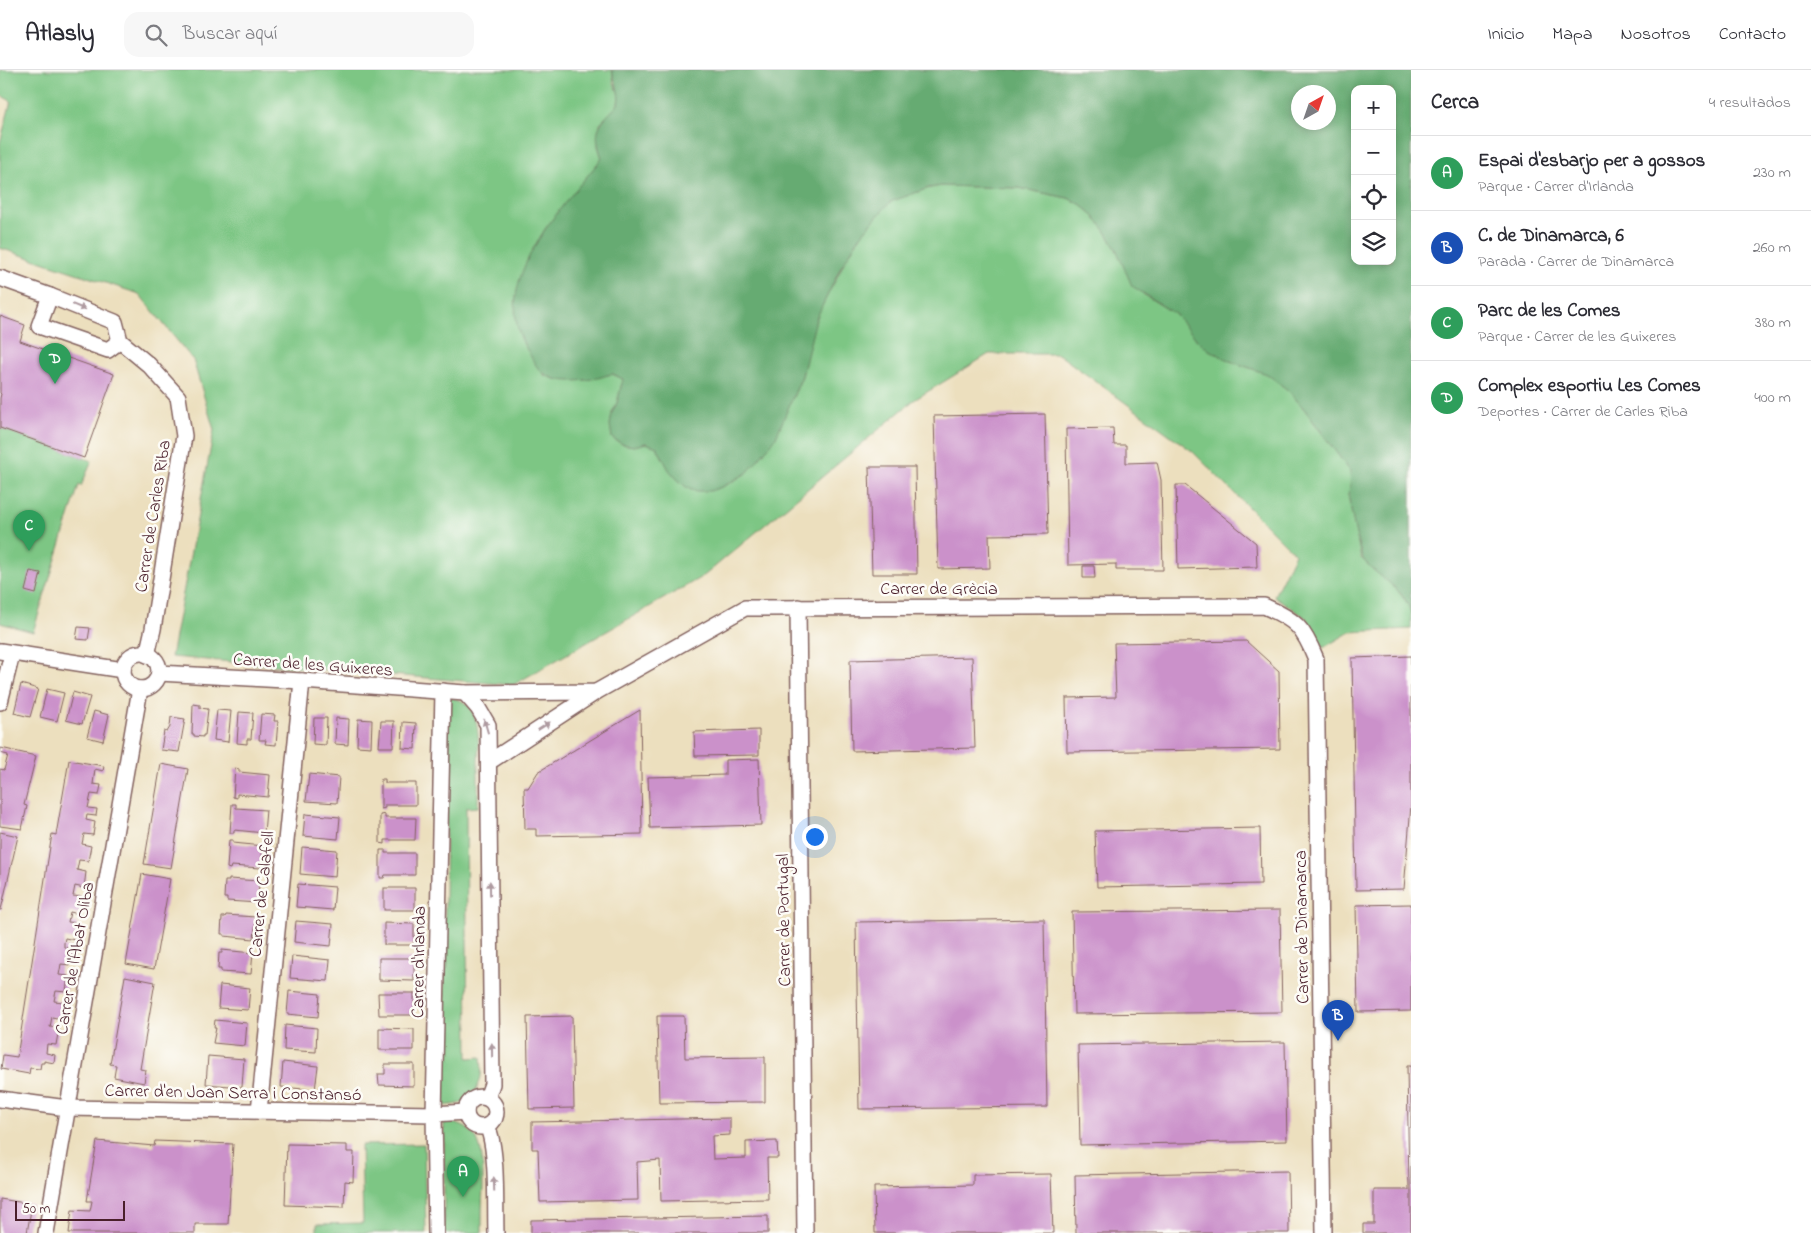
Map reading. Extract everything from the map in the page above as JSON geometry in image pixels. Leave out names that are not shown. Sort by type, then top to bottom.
[{"type":"street","name":"Carrer de Carles Riba","points":[[0,278],[115,322],[120,341],[149,365],[178,397],[184,436],[153,629],[147,655]]},
{"type":"street","points":[[50,296],[39,326],[108,350],[120,341]]},
{"type":"street","name":"Carrer de Grècia","points":[[489,762],[596,692],[745,608],[1264,606],[1285,615],[1298,626]]},
{"type":"street","name":"Carrer de Portugal","points":[[798,607],[805,1233]]},
{"type":"street","name":"Carrer de Dinamarca","points":[[1298,626],[1308,638],[1316,659],[1324,1233]]},
{"type":"street","points":[[0,702],[6,653],[123,670]]},
{"type":"street","points":[[141,654],[147,655],[157,663],[159,673],[154,684],[148,688],[134,688],[127,682],[123,670],[125,664],[130,657],[141,654]]},
{"type":"street","name":"Carrer de les Guixeres","points":[[159,673],[465,693]]},
{"type":"street","name":"Carrer de Calafell","points":[[259,1111],[302,681]]},
{"type":"street","name":"Carrer de l'Abat Oliba","points":[[46,1233],[140,689]]},
{"type":"street","name":"Carrer d'Irlanda","points":[[436,1233],[434,1114],[443,691]]},
{"type":"street","name":"Carrer de Grècia","points":[[465,693],[596,692]]},
{"type":"street","points":[[465,693],[478,708],[488,725],[492,1084],[487,1098]]},
{"type":"street","points":[[480,1096],[487,1098],[494,1103],[496,1110],[495,1120],[487,1126],[477,1127],[471,1124],[467,1118],[467,1106],[471,1100],[480,1096]]},
{"type":"street","name":"Carrer d'en Joan Serra i Constansó","points":[[0,1099],[67,1108],[434,1114],[466,1112]]},
{"type":"street","points":[[487,1126],[492,1135],[494,1154],[496,1233]]},
{"type":"green space","points":[[0,70],[612,70],[614,83],[619,94],[618,105],[600,123],[598,146],[602,158],[545,229],[529,257],[523,343],[544,375],[558,380],[586,380],[612,374],[623,379],[617,403],[612,413],[612,438],[622,444],[634,446],[646,443],[657,447],[667,465],[679,480],[695,490],[715,489],[728,484],[749,469],[766,449],[802,376],[812,331],[825,300],[850,251],[879,212],[890,202],[915,192],[941,186],[1019,188],[1068,198],[1090,212],[1105,230],[1143,294],[1175,314],[1199,342],[1209,350],[1230,361],[1268,374],[1289,391],[1305,410],[1350,471],[1351,483],[1348,495],[1361,558],[1394,586],[1409,605],[1411,629],[1350,632],[1323,648],[1306,618],[1274,596],[1295,554],[1192,451],[1058,354],[989,354],[914,400],[705,575],[513,685],[171,657],[214,430],[193,360],[139,294],[0,248],[0,143],[11,101],[0,95]]},
{"type":"green space","points":[[612,70],[1411,70],[1411,614],[1408,605],[1397,590],[1363,559],[1349,498],[1350,471],[1289,391],[1267,374],[1230,361],[1209,350],[1199,342],[1175,314],[1132,286],[1116,249],[1105,230],[1090,212],[1080,204],[1068,198],[1019,188],[941,186],[929,188],[890,202],[862,234],[841,267],[816,319],[802,376],[775,439],[747,473],[722,487],[710,491],[697,491],[686,487],[669,470],[657,447],[646,443],[634,446],[622,444],[612,438],[610,425],[612,413],[617,403],[623,379],[613,374],[572,381],[552,378],[537,367],[526,348],[516,322],[516,297],[523,271],[535,246],[551,222],[602,158],[598,146],[598,131],[603,121],[618,104],[618,91]]},
{"type":"green space","points":[[0,428],[92,461],[81,486],[79,485],[33,632],[0,623]]},
{"type":"green space","points":[[447,698],[458,700],[467,705],[472,712],[478,732],[478,807],[466,808],[468,1058],[481,1057],[482,1070],[477,1088],[469,1098],[459,1104],[443,1106]]},
{"type":"green space","points":[[444,1122],[467,1128],[474,1135],[478,1143],[483,1164],[482,1233],[444,1233]]},
{"type":"green space","points":[[424,1144],[426,1233],[317,1233],[317,1224],[363,1223],[361,1145]]},
{"type":"building","points":[[0,316],[25,325],[20,341],[114,374],[84,458],[0,428]]},
{"type":"building","points":[[1045,414],[1048,534],[989,535],[990,568],[938,569],[934,416]]},
{"type":"building","points":[[1113,428],[1114,445],[1126,445],[1126,463],[1157,462],[1161,480],[1163,570],[1116,570],[1116,564],[1068,565],[1066,429]]},
{"type":"building","points":[[869,467],[915,467],[917,574],[872,574]]},
{"type":"building","points":[[1176,485],[1185,485],[1256,543],[1257,567],[1178,569]]},
{"type":"building","points":[[1083,566],[1094,566],[1095,578],[1083,578]]},
{"type":"building","points":[[30,571],[41,573],[36,594],[25,591]]},
{"type":"building","points":[[78,627],[90,628],[88,640],[76,639]]},
{"type":"building","points":[[1246,641],[1279,671],[1280,749],[1067,752],[1066,698],[1116,697],[1114,643]]},
{"type":"building","points":[[1411,656],[1411,805],[1404,889],[1356,890],[1352,658]]},
{"type":"building","points":[[972,657],[975,748],[852,751],[850,660]]},
{"type":"building","points":[[21,684],[38,689],[30,717],[14,713]]},
{"type":"building","points":[[47,689],[64,693],[57,721],[40,717]]},
{"type":"building","points":[[73,692],[90,697],[82,724],[66,720]]},
{"type":"building","points":[[193,704],[200,705],[200,708],[208,709],[205,735],[203,737],[192,734]]},
{"type":"building","points":[[217,710],[231,711],[228,742],[214,740]]},
{"type":"building","points":[[640,710],[642,834],[536,836],[536,829],[525,829],[524,788],[528,788],[538,772]]},
{"type":"building","points":[[94,711],[109,715],[103,741],[87,737]]},
{"type":"building","points":[[239,712],[253,713],[251,739],[247,739],[247,744],[237,743]]},
{"type":"building","points":[[261,714],[275,715],[274,721],[278,721],[276,745],[265,744],[266,740],[259,740]]},
{"type":"building","points":[[171,717],[185,719],[179,752],[161,750],[164,731],[167,732],[170,727]]},
{"type":"building","points":[[314,718],[327,718],[326,745],[313,744]]},
{"type":"building","points":[[336,718],[349,719],[348,745],[335,744]]},
{"type":"building","points":[[358,719],[372,720],[371,747],[357,746]]},
{"type":"building","points":[[381,721],[394,721],[393,747],[379,747]]},
{"type":"building","points":[[403,722],[416,723],[415,749],[402,748]]},
{"type":"building","points":[[759,730],[759,755],[695,756],[694,732]]},
{"type":"building","points":[[1,748],[36,756],[24,805],[27,806],[22,829],[0,826],[0,769],[4,770],[8,755],[0,753]]},
{"type":"building","points":[[759,759],[761,825],[650,828],[648,777],[725,775],[725,760]]},
{"type":"building","points":[[69,760],[104,766],[103,771],[95,769],[93,784],[101,785],[99,795],[91,794],[88,808],[97,809],[96,816],[87,815],[86,820],[95,822],[93,835],[84,834],[82,844],[91,846],[88,861],[79,860],[77,870],[86,872],[84,888],[75,886],[73,896],[82,897],[79,914],[70,912],[68,922],[77,923],[75,940],[65,938],[64,943],[64,947],[73,949],[70,965],[61,964],[59,975],[68,976],[66,992],[56,991],[54,1001],[64,1002],[61,1019],[52,1017],[50,1027],[59,1028],[56,1045],[47,1044],[46,1053],[55,1055],[54,1063],[44,1061],[44,1063],[41,1063],[40,1069],[30,1068],[29,1074],[1,1069],[3,1055],[17,1057],[52,834],[56,835]]},
{"type":"building","points":[[161,764],[188,769],[171,868],[144,864]]},
{"type":"building","points":[[235,768],[239,769],[239,772],[270,775],[268,797],[237,794],[237,798],[233,797]]},
{"type":"building","points":[[309,774],[339,777],[337,803],[306,801]]},
{"type":"building","points":[[381,779],[385,779],[385,783],[416,783],[416,805],[385,805],[385,808],[381,809]]},
{"type":"building","points":[[232,804],[236,804],[236,808],[266,810],[264,833],[234,830],[234,833],[230,833]]},
{"type":"building","points":[[305,814],[340,817],[338,839],[303,836]]},
{"type":"building","points":[[385,814],[385,818],[416,818],[415,840],[385,840],[385,844],[380,843],[380,815]]},
{"type":"building","points":[[1260,828],[1261,884],[1097,887],[1095,831]]},
{"type":"building","points":[[0,832],[18,836],[1,910],[0,910]]},
{"type":"building","points":[[229,840],[233,840],[233,843],[263,846],[261,868],[231,866],[230,869],[227,868]]},
{"type":"building","points":[[302,847],[337,850],[335,877],[300,874]]},
{"type":"building","points":[[380,850],[385,850],[385,853],[415,853],[415,875],[385,875],[384,878],[380,878]]},
{"type":"building","points":[[142,874],[170,879],[154,969],[126,964]]},
{"type":"building","points":[[229,879],[259,881],[258,903],[227,901],[227,898],[224,898],[225,881],[229,881]]},
{"type":"building","points":[[298,884],[335,887],[333,910],[296,907]]},
{"type":"building","points":[[384,888],[415,888],[415,910],[384,910]]},
{"type":"building","points":[[1411,904],[1411,1011],[1358,1012],[1356,905]]},
{"type":"building","points":[[1280,910],[1282,1012],[1074,1014],[1072,912]]},
{"type":"building","points":[[226,915],[256,917],[254,939],[224,936],[224,934],[221,934],[222,917]]},
{"type":"building","points":[[1044,919],[1047,1107],[859,1109],[856,922]]},
{"type":"building","points":[[296,921],[333,924],[331,946],[294,942]]},
{"type":"building","points":[[384,923],[414,924],[414,945],[384,945]]},
{"type":"building","points":[[222,950],[253,953],[251,974],[221,972],[221,969],[218,969],[219,953],[222,953]]},
{"type":"building","points":[[292,956],[330,960],[328,981],[290,978]]},
{"type":"building","points":[[379,958],[414,958],[414,981],[379,980]]},
{"type":"building","points":[[125,976],[155,982],[140,1069],[146,1070],[144,1083],[114,1077],[116,1065],[110,1064]]},
{"type":"building","points":[[220,985],[250,988],[248,1010],[218,1008]]},
{"type":"building","points":[[289,991],[320,994],[318,1017],[287,1014]]},
{"type":"building","points":[[378,993],[414,993],[414,1015],[379,1015]]},
{"type":"building","points":[[572,1016],[574,1108],[529,1109],[527,1017]]},
{"type":"building","points":[[657,1016],[684,1016],[685,1058],[765,1057],[765,1102],[659,1103]]},
{"type":"building","points":[[215,1020],[247,1023],[245,1046],[213,1043],[216,1028],[214,1028]]},
{"type":"building","points":[[285,1025],[317,1028],[316,1052],[284,1050]]},
{"type":"building","points":[[379,1028],[414,1029],[414,1050],[379,1050]]},
{"type":"building","points":[[1285,1042],[1287,1141],[1080,1145],[1078,1045]]},
{"type":"building","points":[[208,1056],[244,1059],[242,1087],[206,1084]]},
{"type":"building","points":[[283,1062],[318,1066],[315,1090],[281,1087]]},
{"type":"building","points":[[385,1064],[414,1064],[414,1086],[379,1085],[378,1074],[385,1074]]},
{"type":"building","points":[[1407,1066],[1411,1066],[1411,1233],[1363,1233],[1363,1224],[1374,1224],[1374,1190],[1409,1190]]},
{"type":"building","points":[[730,1118],[730,1135],[712,1136],[713,1159],[746,1158],[746,1142],[777,1141],[778,1158],[767,1158],[768,1199],[661,1201],[660,1160],[637,1162],[638,1200],[540,1202],[538,1149],[532,1149],[532,1122]]},
{"type":"building","points":[[97,1141],[154,1146],[155,1141],[233,1144],[228,1224],[195,1224],[195,1233],[69,1233],[72,1210],[90,1211],[92,1201],[87,1201]]},
{"type":"building","points":[[287,1144],[347,1145],[347,1152],[354,1152],[353,1182],[345,1181],[344,1207],[285,1205]]},
{"type":"building","points":[[1288,1171],[1289,1233],[1076,1233],[1075,1175]]},
{"type":"building","points":[[1051,1174],[1053,1233],[875,1233],[874,1187],[973,1185],[973,1175]]},
{"type":"building","points":[[0,1199],[32,1204],[27,1233],[0,1233]]},
{"type":"building","points":[[768,1216],[768,1233],[531,1233],[531,1220]]},
{"type":"place","name":"Complex esportiu Les Comes","points":[[55,384]]},
{"type":"place","name":"Parc de les Comes","points":[[29,551]]},
{"type":"place","name":"C. de Dinamarca, 6","points":[[1338,1041]]},
{"type":"place","name":"Espai d'esbarjo per a gossos","points":[[463,1197]]}]
